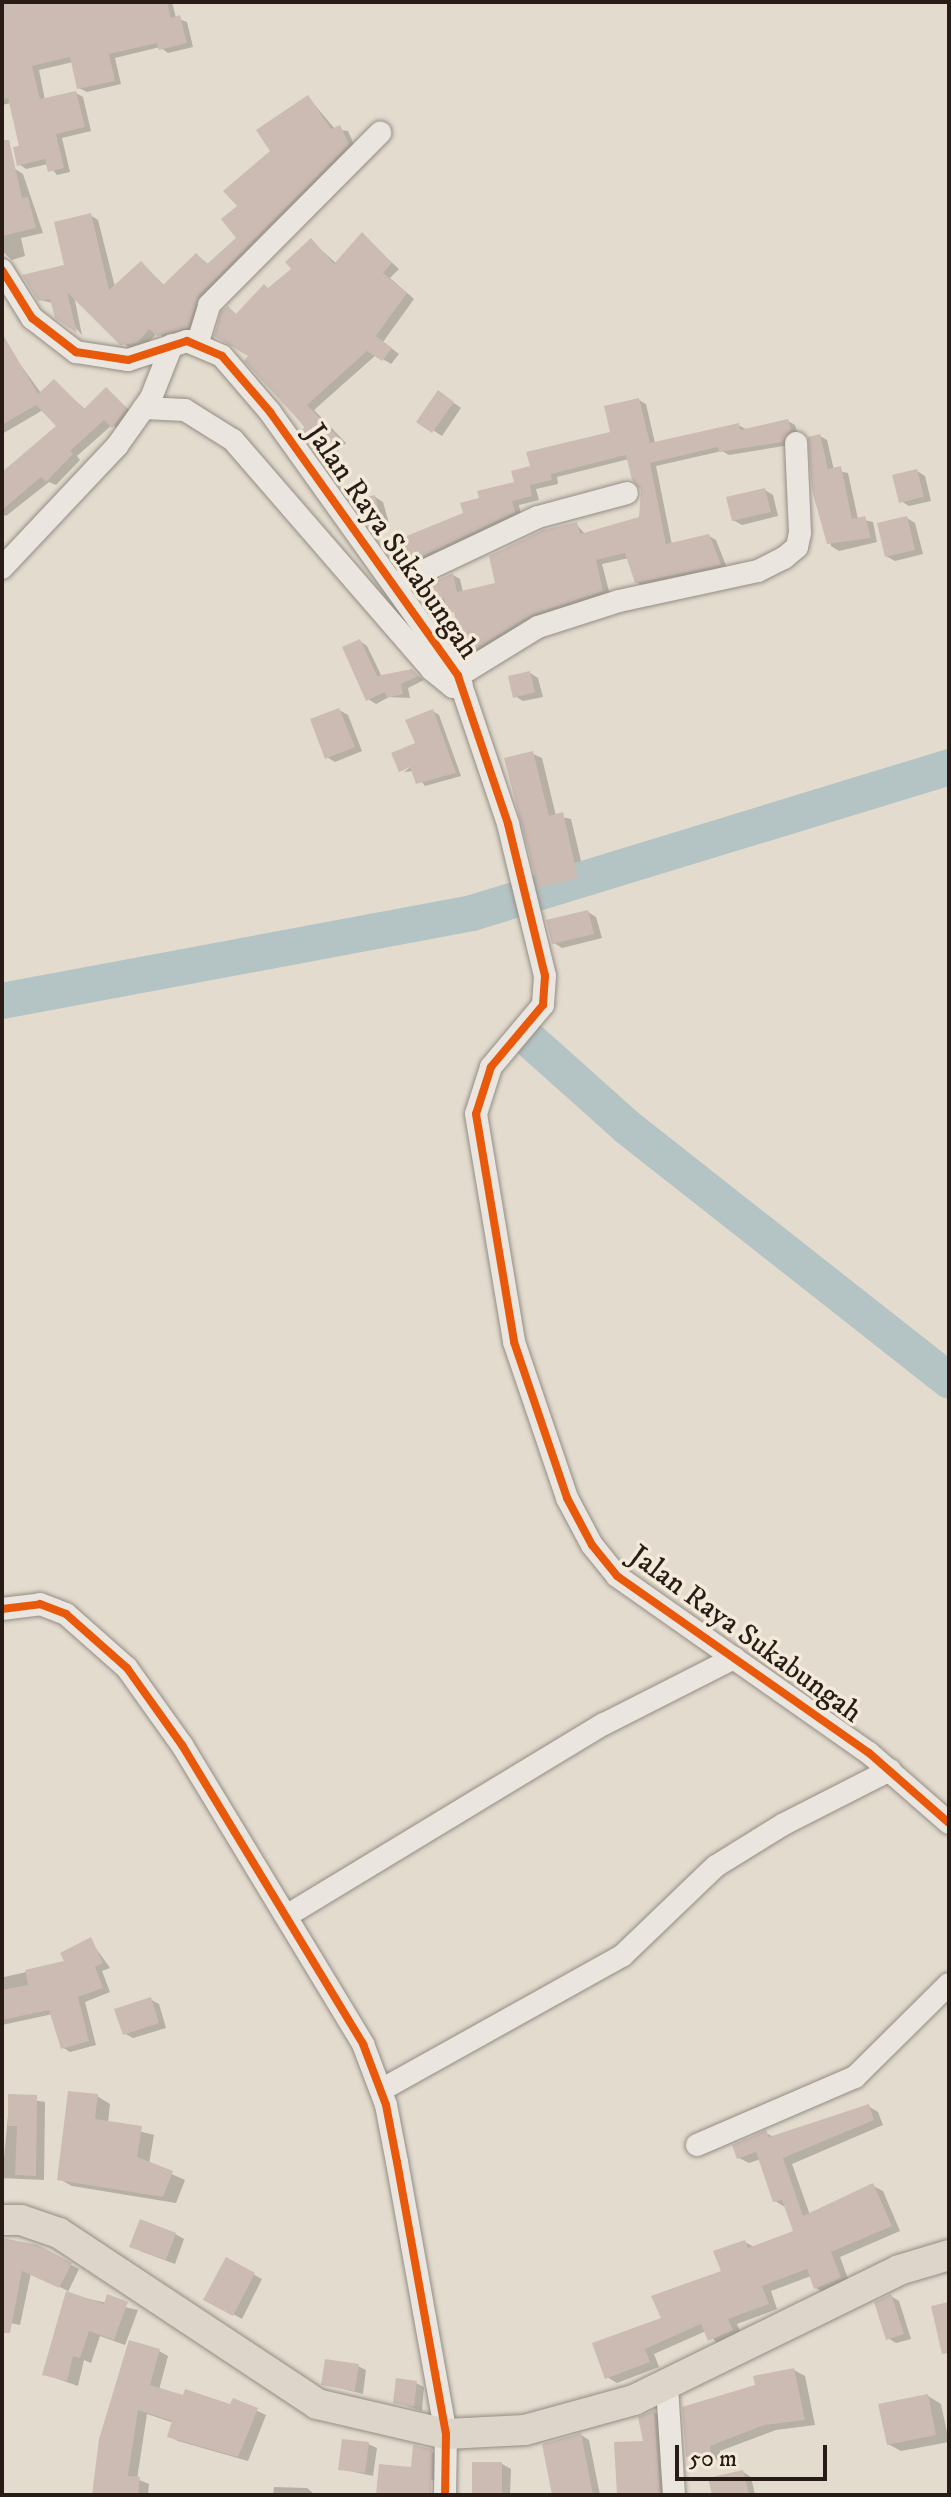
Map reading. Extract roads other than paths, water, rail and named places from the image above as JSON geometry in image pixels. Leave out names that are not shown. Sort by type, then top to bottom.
[{"type":"main road","points":[[2,2220],[21,2220],[59,2233],[317,2404],[446,2434],[525,2430],[591,2415],[667,2387],[899,2270],[949,2255]]},
{"type":"street","points":[[2,270],[32,318],[76,352],[120,360],[172,345],[198,342],[209,305],[380,133]]},
{"type":"street","name":"Jalan Raya Sukabungah","points":[[198,342],[231,365],[270,412],[460,681],[508,824],[542,964],[543,1005],[491,1067],[476,1114],[524,1382],[567,1498],[605,1563],[890,1770],[949,1823]]},
{"type":"street","points":[[2,568],[117,446],[144,408],[172,345]]},
{"type":"street","points":[[144,408],[185,410],[233,440],[432,670],[453,687],[538,627],[619,601],[758,571],[784,558],[797,547],[800,533],[796,443]]},
{"type":"street","points":[[394,585],[538,517],[627,493]]},
{"type":"street","points":[[2,1609],[40,1604],[66,1614],[127,1668],[182,1745],[288,1915],[363,2044],[381,2090],[446,2434],[445,2495]]},
{"type":"street","points":[[288,1915],[499,1792],[604,1724],[734,1658]]},
{"type":"street","points":[[381,2090],[622,1956],[665,1909],[716,1866],[784,1824],[890,1770]]},
{"type":"street","points":[[697,2145],[855,2077],[949,1984]]},
{"type":"street","points":[[667,2387],[674,2495]]},
{"type":"waterway","points":[[2,1001],[472,913],[949,767]]},
{"type":"waterway","points":[[532,1042],[627,1127],[949,1380]]}]
